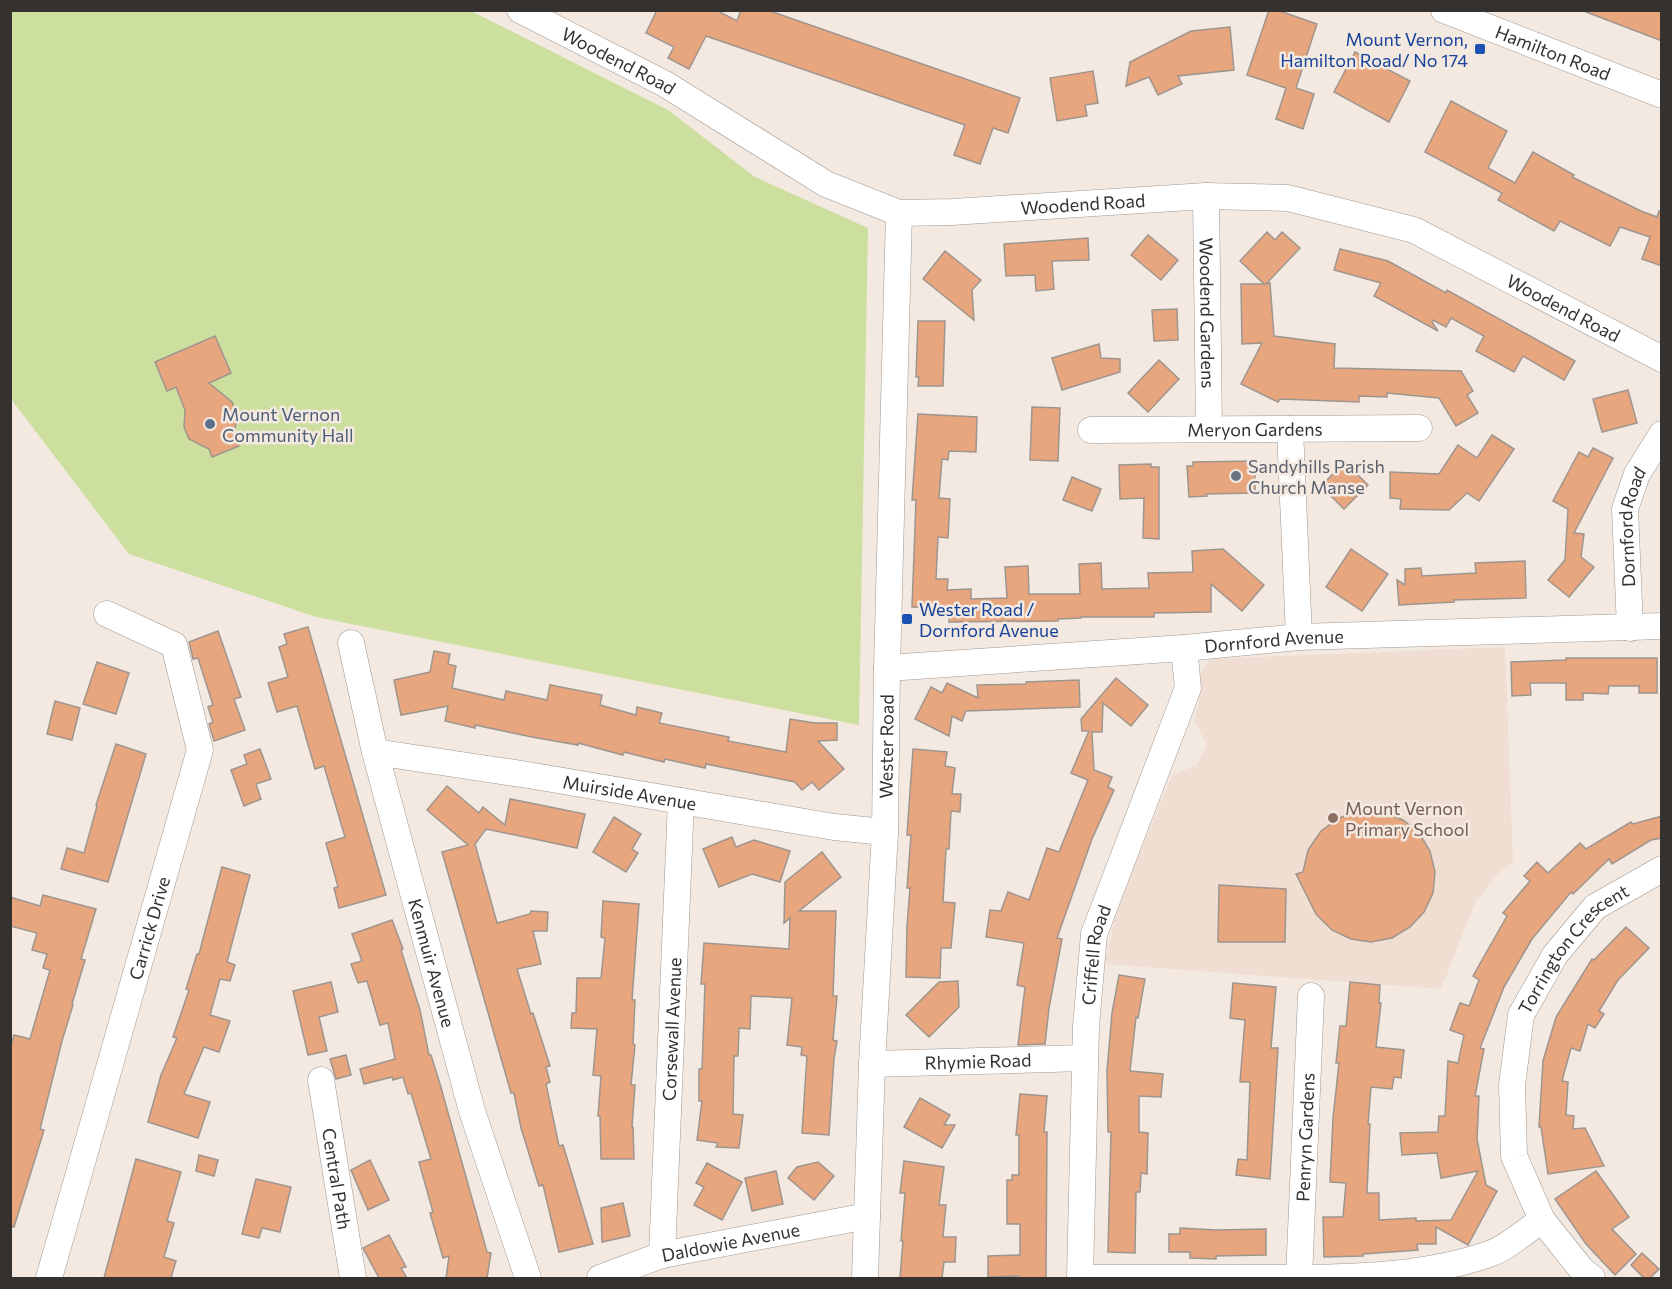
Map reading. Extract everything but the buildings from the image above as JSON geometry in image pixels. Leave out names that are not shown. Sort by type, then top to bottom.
[{"type":"street","name":"Woodend Road","points":[[520,10],[665,84],[826,184],[899,213],[952,212],[1206,196],[1288,198],[1414,230],[1662,359]]},
{"type":"street","name":"Hamilton Road","points":[[1444,10],[1662,95]]},
{"type":"street","name":"Woodend Gardens","points":[[1206,196],[1209,429]]},
{"type":"street","name":"Wester Road","points":[[866,1278],[872,1064],[885,832],[899,213]]},
{"type":"street","name":"Meryon Gardens","points":[[1091,430],[1419,428]]},
{"type":"street","points":[[1290,429],[1299,638]]},
{"type":"street","name":"Dornford Road","points":[[1630,628],[1625,509],[1637,474],[1662,434]]},
{"type":"street","name":"Carrick Drive","points":[[49,1278],[200,750],[174,645],[107,614]]},
{"type":"street","name":"Dornford Avenue","points":[[887,668],[1299,638],[1662,626]]},
{"type":"street","name":"Kenmuir Avenue","points":[[351,643],[375,752],[472,1111],[528,1278]]},
{"type":"street","name":"Criffell Road","points":[[1080,1278],[1085,1058],[1094,934],[1188,688],[1184,648]]},
{"type":"street","name":"Muirside Avenue","points":[[375,752],[834,828],[885,832]]},
{"type":"street","name":"Corsewall Avenue","points":[[662,1255],[681,801]]},
{"type":"street","name":"Torrington Crescent","points":[[1592,1278],[1582,1270],[1542,1220],[1514,1156],[1512,1085],[1521,1015],[1555,955],[1595,907],[1662,869]]},
{"type":"street","name":"Penryn Gardens","points":[[1300,1278],[1311,996]]},
{"type":"street","name":"Rhymie Road","points":[[872,1064],[1085,1058]]},
{"type":"street","name":"Central Path","points":[[321,1080],[353,1278]]},
{"type":"street","name":"Daldowie Avenue","points":[[600,1278],[662,1255],[867,1216]]},
{"type":"street","points":[[1300,1278],[1352,1277],[1426,1270],[1494,1252],[1542,1220]]},
{"type":"street","points":[[1080,1278],[1292,1278]]},
{"type":"shaded area","name":"Mount Vernon Primary School","points":[[1505,647],[1513,861],[1495,877],[1475,903],[1441,989],[1105,964],[1116,911],[1172,775],[1197,765],[1207,744],[1194,721],[1199,703],[1198,676],[1211,659]]},
{"type":"green space","points":[[11,11],[471,11],[668,110],[755,177],[868,228],[859,725],[316,617],[129,554],[11,399]]},
{"type":"place","name":"Mount Vernon, Hamilton Road/ No 174","points":[[1480,49]]},
{"type":"place","name":"Mount Vernon Community Hall","points":[[210,424]]},
{"type":"place","name":"Sandyhills Parish Church Manse","points":[[1236,476]]},
{"type":"place","name":"Wester Road / Dornford Avenue","points":[[907,619]]},
{"type":"place","name":"Mount Vernon Primary School","points":[[1333,818]]}]
